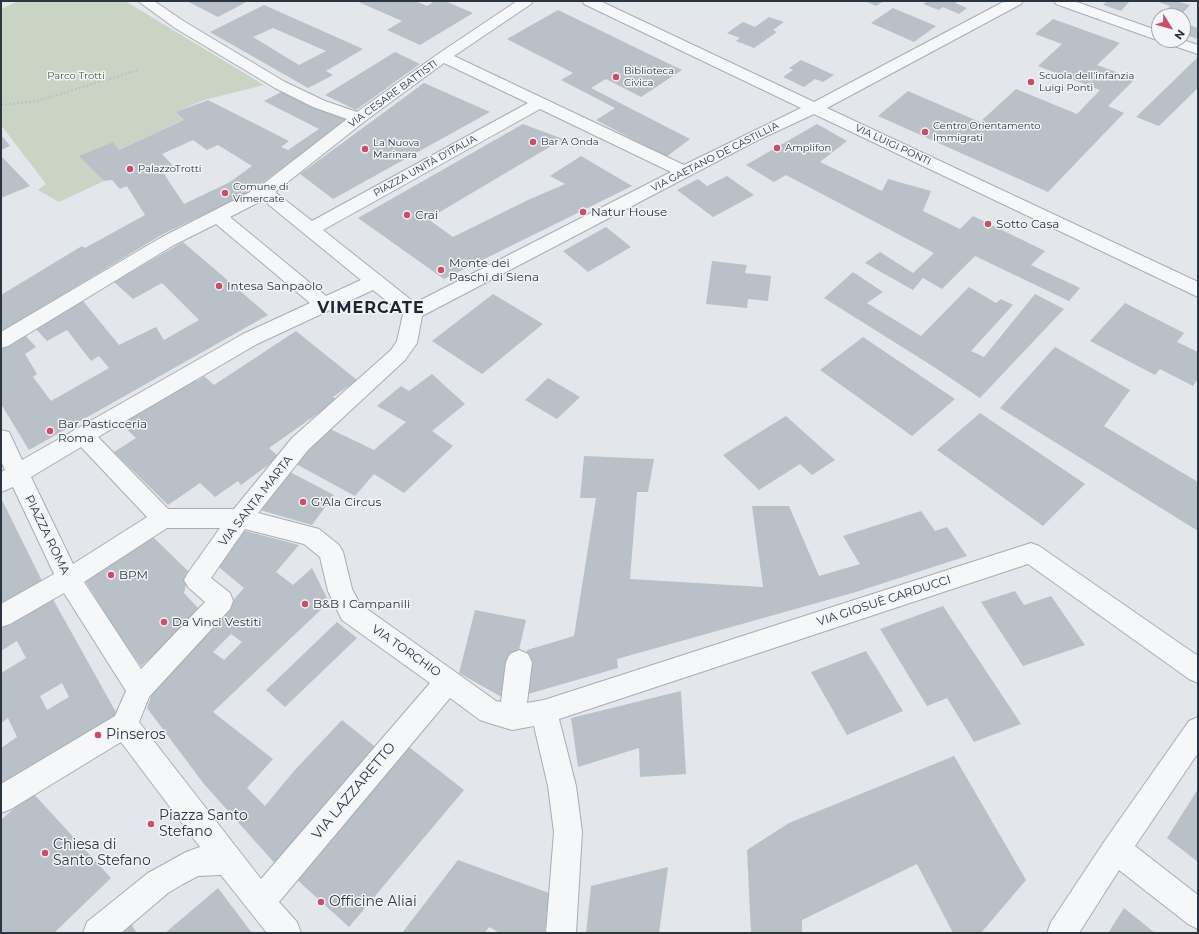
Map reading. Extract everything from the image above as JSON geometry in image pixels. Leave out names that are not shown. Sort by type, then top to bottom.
[{"type":"street","points":[[145,1],[180,25],[280,85],[319,104],[359,118]]},
{"type":"street","name":"VIA CESARE BATTISTI","points":[[264,192],[359,118],[443,56],[526,1]]},
{"type":"street","name":"VIA LUIGI PONTI","points":[[589,1],[1198,290]]},
{"type":"street","name":"VIA GAETANO DE CASTILLIA","points":[[413,312],[750,138],[814,108],[1016,1]]},
{"type":"street","points":[[1061,1],[1151,33]]},
{"type":"street","points":[[443,56],[684,172]]},
{"type":"street","name":"PIAZZA UNITÀ D'ITALIA","points":[[311,229],[540,103]]},
{"type":"street","points":[[1,341],[168,241],[264,192],[413,312]]},
{"type":"street","points":[[218,216],[325,305]]},
{"type":"street","points":[[10,479],[87,440],[250,339],[375,281]]},
{"type":"street","name":"VIA SANTA MARTA","points":[[139,689],[221,601],[196,580],[240,518],[300,444],[398,355],[408,343],[413,312]]},
{"type":"street","name":"PIAZZA ROMA","points":[[1,438],[10,479],[69,580],[160,516]]},
{"type":"street","points":[[87,440],[160,516],[240,518]]},
{"type":"street","name":"VIA TORCHIO","points":[[240,518],[311,536],[330,552],[340,591],[350,612],[402,657],[448,681],[489,711],[512,718],[544,712]]},
{"type":"street","name":"VIA GIOSUÈ CARDUCCI","points":[[544,712],[1031,553],[1198,671]]},
{"type":"street","points":[[1,616],[69,580],[139,689],[125,725],[1,800]]},
{"type":"street","points":[[512,718],[519,662]]},
{"type":"street","name":"VIA LAZZARETTO","points":[[260,901],[448,681]]},
{"type":"street","points":[[544,712],[562,786],[568,832],[561,933]]},
{"type":"street","points":[[125,725],[286,933]]},
{"type":"street","points":[[1062,933],[1116,849],[1198,730]]},
{"type":"street","points":[[1116,849],[1198,914]]},
{"type":"street","points":[[98,933],[158,883],[173,874],[196,862],[228,860]]},
{"type":"path","points":[[1,105],[37,101],[138,70]]},
{"type":"green space","name":"Parco Trotti","points":[[19,1],[125,1],[264,85],[204,100],[176,112],[184,120],[119,150],[113,142],[80,156],[104,181],[59,202],[38,190],[46,184],[1,125],[1,9]]},
{"type":"building","points":[[187,1],[248,1],[218,17]]},
{"type":"building","points":[[356,1],[415,1],[427,6],[435,1],[445,1],[473,13],[420,45],[387,30],[402,21]]},
{"type":"building","points":[[865,1],[884,1],[876,6]]},
{"type":"building","points":[[928,1],[958,1],[955,3],[967,8],[959,14],[943,7],[939,10],[923,4]]},
{"type":"building","points":[[1107,1],[1130,1],[1121,11],[1103,5]]},
{"type":"building","points":[[1156,1],[1176,1],[1190,5],[1187,8],[1168,8],[1170,6]]},
{"type":"building","points":[[264,5],[363,49],[326,71],[333,75],[308,88],[210,32]],"holes":[[[273,28],[326,51],[299,65],[253,37]]]},
{"type":"building","points":[[893,8],[936,26],[914,42],[871,23]]},
{"type":"building","points":[[558,10],[682,70],[641,97],[606,79],[591,88],[690,139],[666,157],[596,120],[615,108],[561,80],[573,73],[507,39]]},
{"type":"building","points":[[769,17],[784,22],[773,30],[777,32],[754,48],[736,41],[740,38],[727,33],[743,22],[755,27]]},
{"type":"building","points":[[1053,19],[1120,43],[1097,65],[1135,79],[1108,106],[1124,113],[1048,192],[878,116],[908,91],[980,122],[1016,89],[1077,114],[1100,90],[1038,66],[1062,44],[1035,34]]},
{"type":"building","points":[[1191,26],[1198,28],[1198,39],[1191,37]]},
{"type":"building","points":[[395,52],[420,64],[356,110],[325,95]]},
{"type":"building","points":[[1198,57],[1198,88],[1159,126],[1136,117]]},
{"type":"building","points":[[801,60],[834,75],[823,82],[815,79],[804,87],[783,77],[793,70],[789,68]]},
{"type":"building","points":[[424,83],[490,112],[333,199],[300,174]]},
{"type":"building","name":"PalazzoTrotti","points":[[283,91],[348,120],[247,194],[163,234],[1,332],[1,295],[82,246],[85,248],[145,215],[127,186],[120,189],[112,180],[104,181],[79,156],[113,142],[119,150],[184,120],[176,112],[208,100],[289,141],[281,147],[288,150],[319,129],[264,101]],"holes":[[[193,140],[207,150],[218,145],[252,166],[230,182],[184,204],[162,171],[174,167],[162,154]]]},
{"type":"building","points":[[523,124],[563,139],[428,219],[453,237],[528,200],[565,184],[550,176],[581,156],[632,186],[444,279],[358,218]]},
{"type":"building","points":[[817,124],[847,141],[820,162],[882,191],[888,179],[931,191],[923,211],[960,229],[973,216],[1045,251],[1031,265],[1080,288],[1069,301],[975,256],[942,289],[923,278],[913,290],[865,263],[880,252],[913,273],[934,253],[786,175],[774,182],[746,165]]},
{"type":"building","points":[[1,135],[10,146],[1,150]]},
{"type":"building","points":[[1,156],[30,186],[1,198]]},
{"type":"building","points":[[727,176],[754,195],[713,217],[677,190],[698,179],[707,186]]},
{"type":"building","points":[[606,227],[631,247],[588,272],[563,251]]},
{"type":"building","points":[[183,242],[268,315],[29,450],[1,404],[1,348],[24,334],[36,347],[25,354],[37,374],[33,377],[51,401],[109,368],[99,356],[91,361],[67,330],[47,341],[35,328],[83,301],[119,345],[156,327],[164,340],[199,320],[162,283],[133,299],[114,282]]},
{"type":"building","points":[[712,261],[747,265],[745,273],[771,276],[768,301],[748,299],[747,308],[706,304]]},
{"type":"building","points":[[853,272],[883,292],[867,303],[921,336],[969,287],[996,303],[1001,299],[1013,305],[971,351],[984,357],[1035,294],[1064,309],[980,398],[934,367],[824,298]]},
{"type":"building","points":[[493,294],[543,324],[482,374],[432,341]]},
{"type":"building","points":[[1125,303],[1184,333],[1177,342],[1198,352],[1198,379],[1193,386],[1160,369],[1155,375],[1090,341]]},
{"type":"building","points":[[296,331],[357,380],[333,397],[337,400],[269,448],[279,457],[241,485],[238,481],[215,497],[200,483],[168,505],[114,452],[136,438],[121,424],[192,376],[197,381],[204,376],[214,385]]},
{"type":"building","points":[[863,337],[955,399],[912,436],[820,370]]},
{"type":"building","points":[[1055,347],[1130,390],[1104,426],[1198,482],[1198,531],[1000,408]]},
{"type":"building","points":[[432,374],[465,404],[432,431],[453,446],[404,493],[374,474],[355,496],[296,464],[328,428],[374,450],[406,422],[377,406],[401,386],[409,391]]},
{"type":"building","points":[[548,378],[580,397],[557,419],[525,400]]},
{"type":"building","points":[[980,413],[1085,484],[1043,526],[937,450]]},
{"type":"building","points":[[786,416],[835,460],[812,475],[800,464],[759,490],[723,455]]},
{"type":"building","points":[[584,456],[654,459],[648,492],[637,492],[630,579],[763,587],[752,506],[789,506],[819,576],[860,564],[843,536],[921,511],[935,531],[947,527],[967,556],[856,592],[617,659],[618,668],[521,696],[527,650],[574,636],[596,498],[580,498]]},
{"type":"building","points":[[290,472],[334,495],[312,525],[260,510]]},
{"type":"building","points":[[1,498],[44,585],[1,608]]},
{"type":"building","points":[[242,530],[299,545],[276,572],[293,585],[312,568],[329,602],[213,712],[273,759],[247,788],[265,806],[294,771],[342,720],[378,749],[279,868],[204,784],[147,708],[155,686],[244,588],[215,564]],"holes":[[[231,634],[242,642],[224,660],[213,652]]]},
{"type":"building","points":[[152,536],[189,572],[184,593],[198,608],[170,642],[141,666],[120,637],[84,579]]},
{"type":"building","points":[[1015,591],[1024,605],[1051,596],[1085,645],[1023,666],[981,602]]},
{"type":"building","points":[[50,594],[117,714],[111,727],[1,794],[1,748],[17,737],[8,718],[1,723],[1,673],[26,658],[17,641],[1,651],[1,623]],"holes":[[[62,683],[69,697],[47,710],[40,696]]]},
{"type":"building","points":[[943,606],[1021,724],[974,742],[947,698],[927,706],[880,629]]},
{"type":"building","points":[[475,610],[526,620],[507,700],[459,673]]},
{"type":"building","points":[[337,622],[357,638],[285,707],[266,690]]},
{"type":"building","points":[[866,651],[903,711],[847,735],[811,672]]},
{"type":"building","points":[[681,691],[686,774],[640,777],[639,748],[578,767],[571,718]]},
{"type":"building","points":[[409,747],[464,790],[349,927],[294,877]]},
{"type":"building","points":[[954,756],[1026,880],[981,933],[953,933],[917,864],[802,920],[802,933],[751,933],[747,850],[789,823]]},
{"type":"building","points":[[1198,789],[1198,862],[1167,838]]},
{"type":"building","name":"Chiesa di Santo Stefano","points":[[32,792],[111,878],[54,933],[1,933],[1,820]]},
{"type":"building","points":[[458,860],[549,893],[545,933],[500,933],[489,927],[485,933],[402,933]]},
{"type":"building","points":[[668,867],[659,933],[586,933],[591,886]]},
{"type":"building","points":[[218,888],[252,933],[165,933]]},
{"type":"building","points":[[1124,908],[1155,933],[1108,933]]},
{"type":"building","points":[[129,921],[137,933],[115,933]]},
{"type":"place","name":"Biblioteca Civica","points":[[616,77]]},
{"type":"place","name":"Scuola dell'infanzia Luigi Ponti","points":[[1031,82]]},
{"type":"place","name":"Centro Orientamento Immigrati","points":[[925,132]]},
{"type":"place","name":"Bar A Onda","points":[[533,142]]},
{"type":"place","name":"Amplifon","points":[[777,148]]},
{"type":"place","name":"La Nuova Marinara","points":[[365,149]]},
{"type":"place","name":"PalazzoTrotti","points":[[130,169]]},
{"type":"place","name":"Comune di Vimercate","points":[[225,193]]},
{"type":"place","name":"Natur House","points":[[583,212]]},
{"type":"place","name":"Crai","points":[[407,215]]},
{"type":"place","name":"Sotto Casa","points":[[988,224]]},
{"type":"place","name":"Monte dei Paschi di Siena","points":[[441,270]]},
{"type":"place","name":"Intesa Sanpaolo","points":[[219,286]]},
{"type":"place","name":"Bar Pasticceria Roma","points":[[50,431]]},
{"type":"place","name":"G'Ala Circus","points":[[303,502]]},
{"type":"place","name":"BPM","points":[[111,575]]},
{"type":"place","name":"B&B I Campanili","points":[[305,604]]},
{"type":"place","name":"Da Vinci Vestiti","points":[[164,622]]},
{"type":"place","name":"Pinseros","points":[[98,735]]},
{"type":"place","name":"Piazza Santo Stefano","points":[[151,824]]},
{"type":"place","name":"Chiesa di Santo Stefano","points":[[45,853]]},
{"type":"place","name":"Officine Aliai","points":[[321,902]]},
{"type":"district","name":"VIMERCATE","points":[[371,308]]}]
